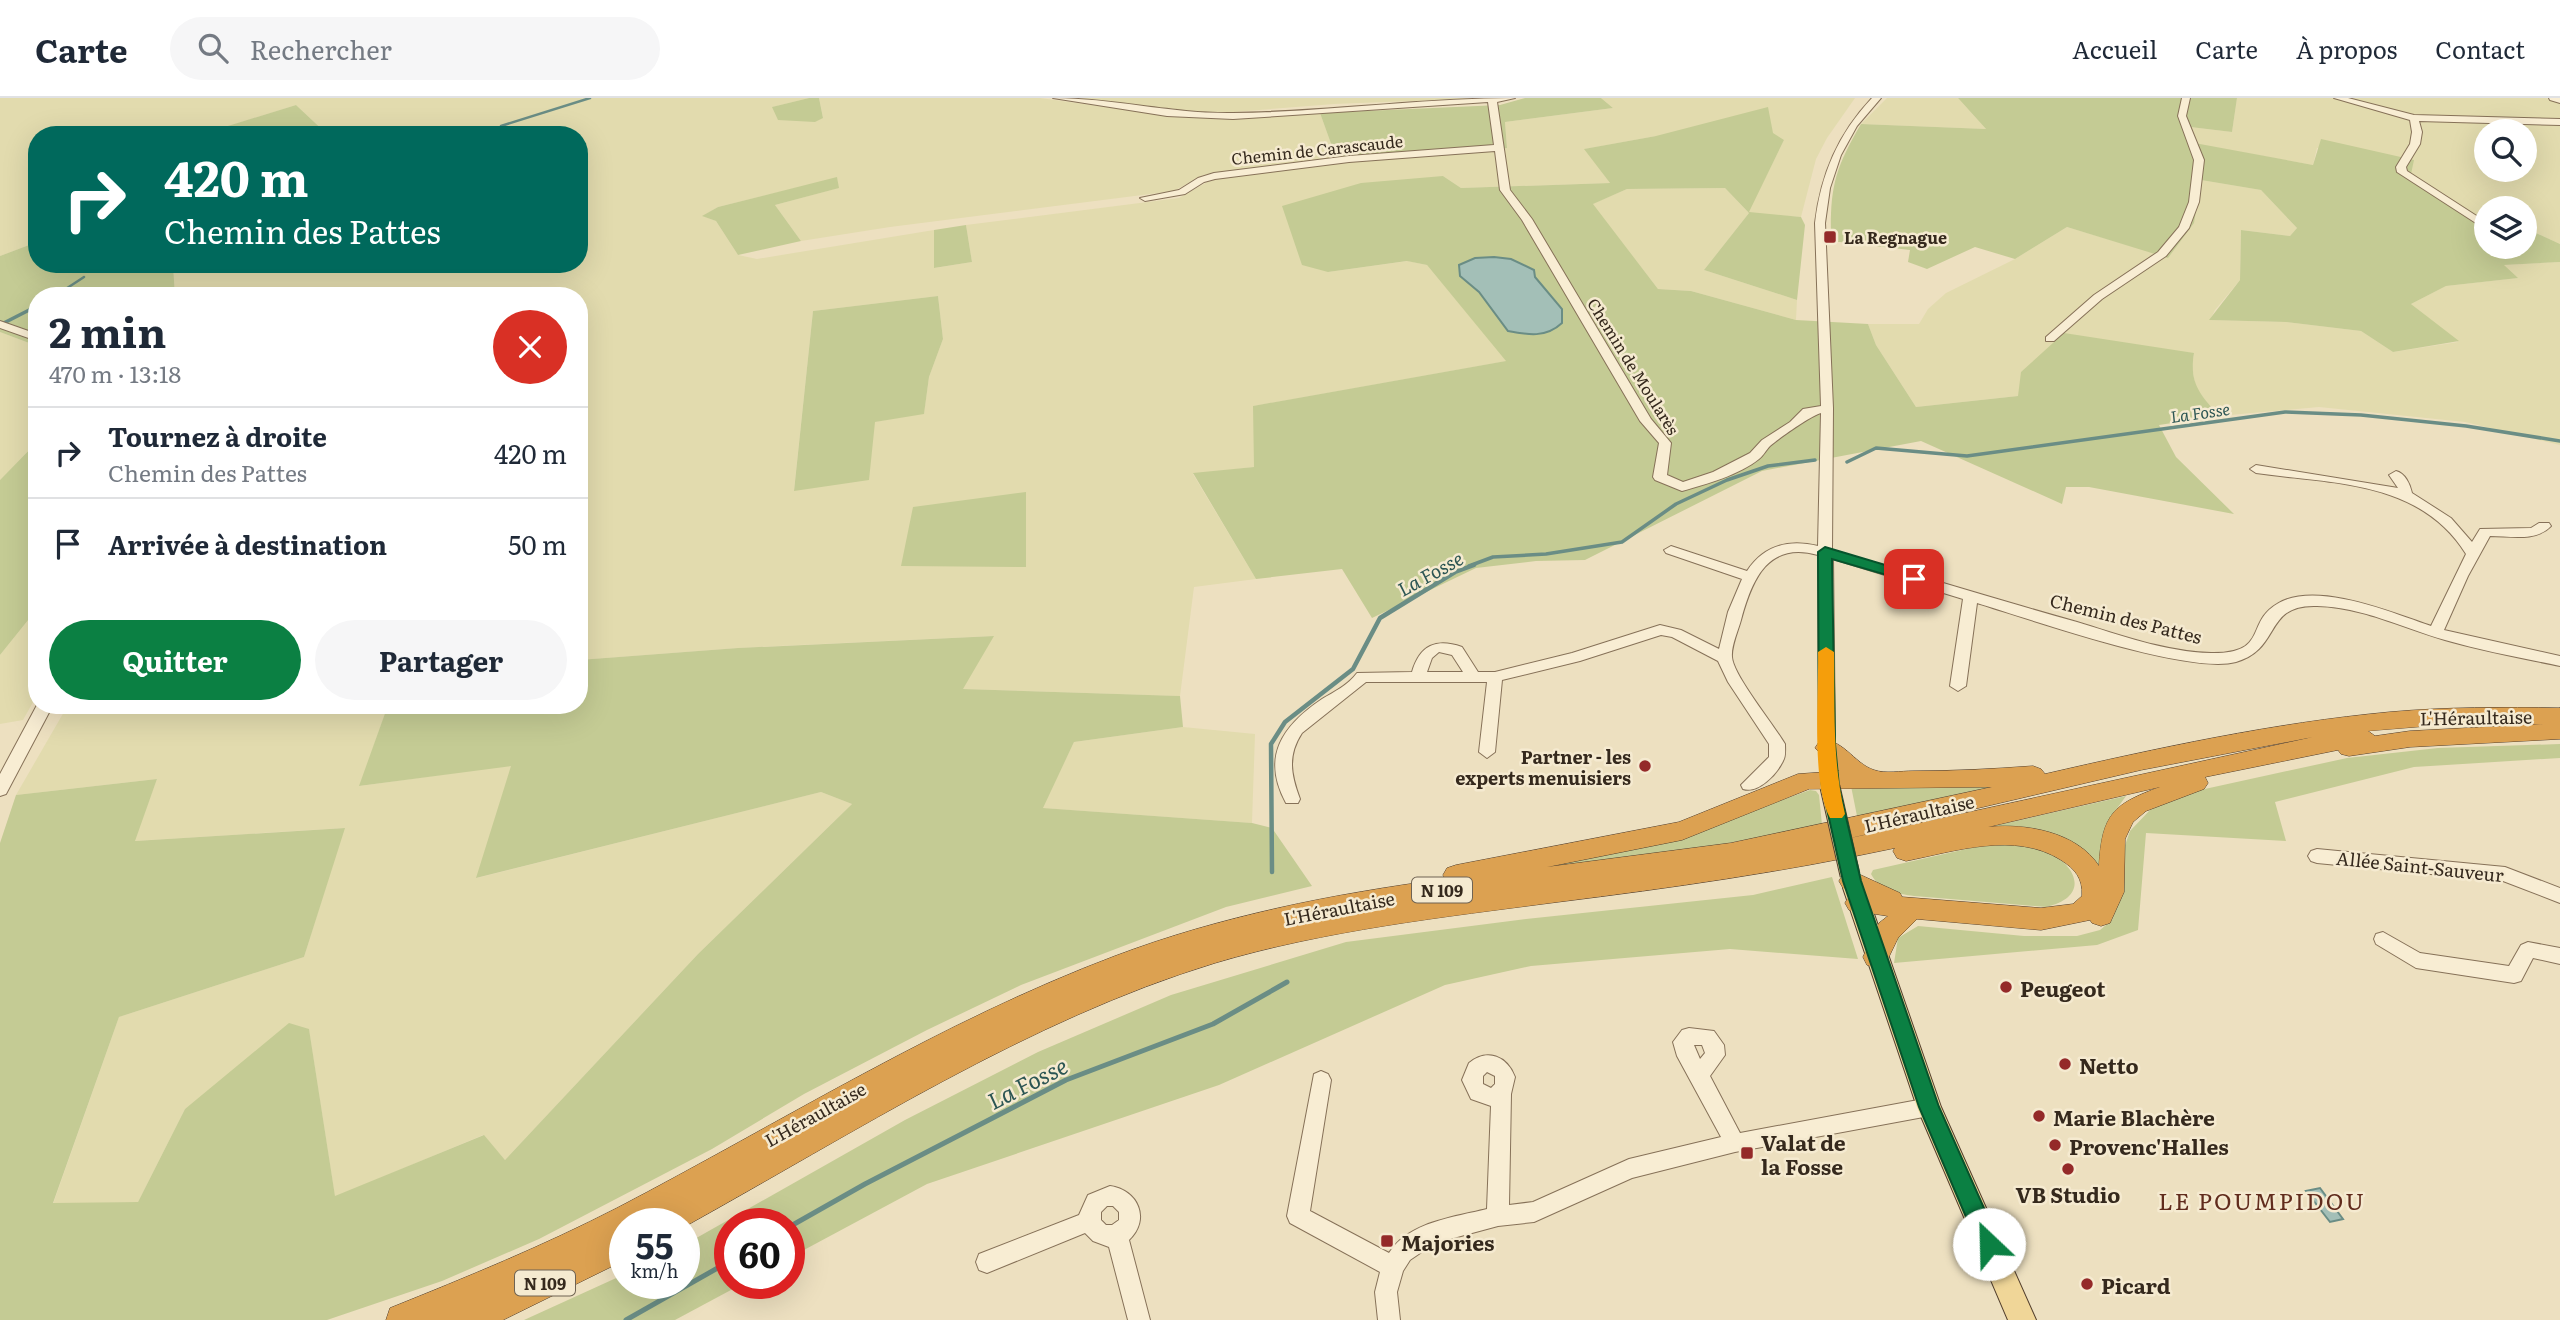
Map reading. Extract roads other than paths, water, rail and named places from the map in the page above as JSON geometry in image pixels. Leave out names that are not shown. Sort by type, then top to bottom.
[{"type":"highway","name":"L'Héraultaise","points":[[685,1208],[1010,1010],[1130,961],[1214,935],[1321,910],[1412,893],[1600,872],[1779,844],[2258,738],[2390,720],[2469,715],[2560,716]]},
{"type":"highway","name":"L'Héraultaise","points":[[402,1320],[504,1279],[837,1113],[1022,1027],[1160,972],[1230,948],[1312,929],[1473,903],[1628,886],[1827,853],[2235,761],[2356,739],[2473,730],[2560,730]]},
{"type":"highway","points":[[1855,893],[1911,912],[2043,931],[2084,926],[2103,914],[2108,904],[2113,881],[2116,827],[2123,816],[2137,804],[2154,797],[2218,775],[2365,745],[2424,738],[2560,730]]},
{"type":"highway","points":[[837,1113],[902,1061],[1007,1004],[1127,953],[1212,926],[1339,898],[1682,831],[1806,780],[1830,783],[2008,778],[2258,738]]},
{"type":"highway","points":[[1827,748],[1854,771],[1874,780]]},
{"type":"highway","points":[[837,1113],[966,1061],[1062,1018],[1201,970],[1341,932],[1493,909],[1713,887],[2011,834],[2040,838],[2069,852],[2090,872],[2096,891],[2088,908],[2070,917],[2016,918],[1911,912],[1888,931],[1876,957]]},
{"type":"highway","name":"N 109","points":[[464,1320],[511,1300],[609,1251]]},
{"type":"main road","points":[[1830,783],[1855,893],[1929,1107],[2022,1320]]},
{"type":"street","points":[[1057,98],[1167,113],[1223,116],[1511,98]]},
{"type":"street","points":[[1830,783],[1827,748],[1825,552],[1827,408],[1820,223],[1822,197],[1831,166],[1856,119],[1877,98]]},
{"type":"street","points":[[2050,339],[2098,297],[2162,254],[2184,228],[2194,202],[2199,160],[2182,116],[2186,98]]},
{"type":"street","points":[[2338,98],[2414,118],[2560,122]]},
{"type":"street","points":[[2553,98],[2560,100]]},
{"type":"street","name":"Chemin de Moularès","points":[[1493,99],[1506,192],[1527,219],[1646,421],[1665,443],[1660,477],[1663,481],[1682,487],[1718,475],[1755,456],[1766,443],[1794,425],[1807,412],[1827,408]]},
{"type":"street","points":[[2414,118],[2417,139],[2415,149],[2400,167],[2402,172],[2474,218]]},
{"type":"street","name":"Chemin de Carascaude","points":[[1145,198],[1177,194],[1214,176],[1335,160],[1498,148]]},
{"type":"street","points":[[0,324],[28,333]]},
{"type":"street","points":[[2256,469],[2386,488],[2405,494],[2445,519],[2465,540],[2472,553]]},
{"type":"street","points":[[2396,475],[2404,486],[2405,494]]},
{"type":"street","points":[[2436,632],[2472,553],[2486,532],[2534,532],[2544,526]]},
{"type":"street","name":"Chemin des Pattes","points":[[1751,577],[1770,554],[1783,548],[1799,547],[1825,552],[2087,630],[2169,652],[2208,658],[2245,656],[2256,648],[2276,612],[2295,603],[2316,601],[2347,605],[2436,632],[2560,661]]},
{"type":"street","points":[[1671,550],[1751,577],[1734,617],[1724,658]]},
{"type":"street","points":[[1958,686],[1971,596]]},
{"type":"street","points":[[1292,799],[1285,785],[1281,765],[1282,750],[1297,726],[1362,677],[1495,677],[1575,657],[1660,630],[1696,641],[1724,658],[1733,678],[1777,744],[1777,758],[1766,772],[1749,785]]},
{"type":"street","points":[[1418,677],[1427,652],[1440,646],[1457,651],[1475,677]]},
{"type":"street","points":[[1487,752],[1495,677]]},
{"type":"street","points":[[0,790],[40,714]]},
{"type":"street","name":"Allée Saint-Sauveur","points":[[2317,856],[2505,874],[2560,896]]},
{"type":"street","points":[[2383,939],[2416,960],[2514,975],[2528,950],[2560,956]]},
{"type":"street","points":[[1699,1075],[1735,1143]]},
{"type":"street","points":[[1321,1080],[1298,1216],[1392,1267]]},
{"type":"street","points":[[1498,1216],[1501,1093]]},
{"type":"street","points":[[1389,1320],[1386,1292],[1392,1267],[1402,1252],[1430,1234],[1498,1216],[1534,1212],[1629,1169],[1735,1143],[1929,1107]]},
{"type":"street","points":[[1116,1197],[1128,1204],[1130,1217],[1124,1230],[1117,1234],[1110,1236],[1097,1233],[1089,1222],[1089,1215],[1096,1202],[1102,1198],[1116,1197]]},
{"type":"street","points":[[987,1262],[1089,1222]]},
{"type":"street","points":[[1117,1234],[1139,1320]]},
{"type":"water","points":[[1475,258],[1511,259],[1534,270],[1535,277],[1562,309],[1562,323],[1543,333],[1508,331],[1479,292],[1460,276],[1459,265]]},
{"type":"water","points":[[2320,1188],[2343,1219],[2330,1222],[2306,1191]]},
{"type":"waterway","points":[[501,126],[590,98]]},
{"type":"waterway","points":[[69,287],[84,277]]},
{"type":"waterway","points":[[0,325],[28,311]]},
{"type":"waterway","name":"La Fosse","points":[[1847,462],[1876,448],[1967,456],[2285,412],[2361,415],[2466,426],[2560,441]]},
{"type":"waterway","name":"La Fosse","points":[[1469,566],[1493,557],[1546,554],[1622,542],[1676,504],[1727,480],[1768,466],[1815,460]]},
{"type":"waterway","name":"La Fosse","points":[[1272,872],[1271,744],[1285,722],[1353,669],[1380,618],[1455,572],[1474,565]]},
{"type":"waterway","name":"La Fosse","points":[[805,1218],[1066,1080],[1213,1024],[1287,982]]},
{"type":"waterway","name":"La Fosse","points":[[626,1320],[714,1270]]},
{"type":"place","name":"La Regnague","points":[[1830,237]]},
{"type":"place","name":"Partner - les experts menuisiers","points":[[1645,766]]},
{"type":"place","name":"Peugeot","points":[[2006,987]]},
{"type":"place","name":"Netto","points":[[2065,1064]]},
{"type":"place","name":"Marie Blachère","points":[[2039,1116]]},
{"type":"place","name":"Provenc'Halles","points":[[2055,1145]]},
{"type":"place","name":"Valat de la Fosse","points":[[1747,1153]]},
{"type":"place","name":"VB Studio","points":[[2068,1169]]},
{"type":"place","name":"Majories","points":[[1387,1241]]},
{"type":"place","name":"Picard","points":[[2087,1284]]},
{"type":"district","name":"LE POUMPIDOU","points":[[2262,1200]]}]
